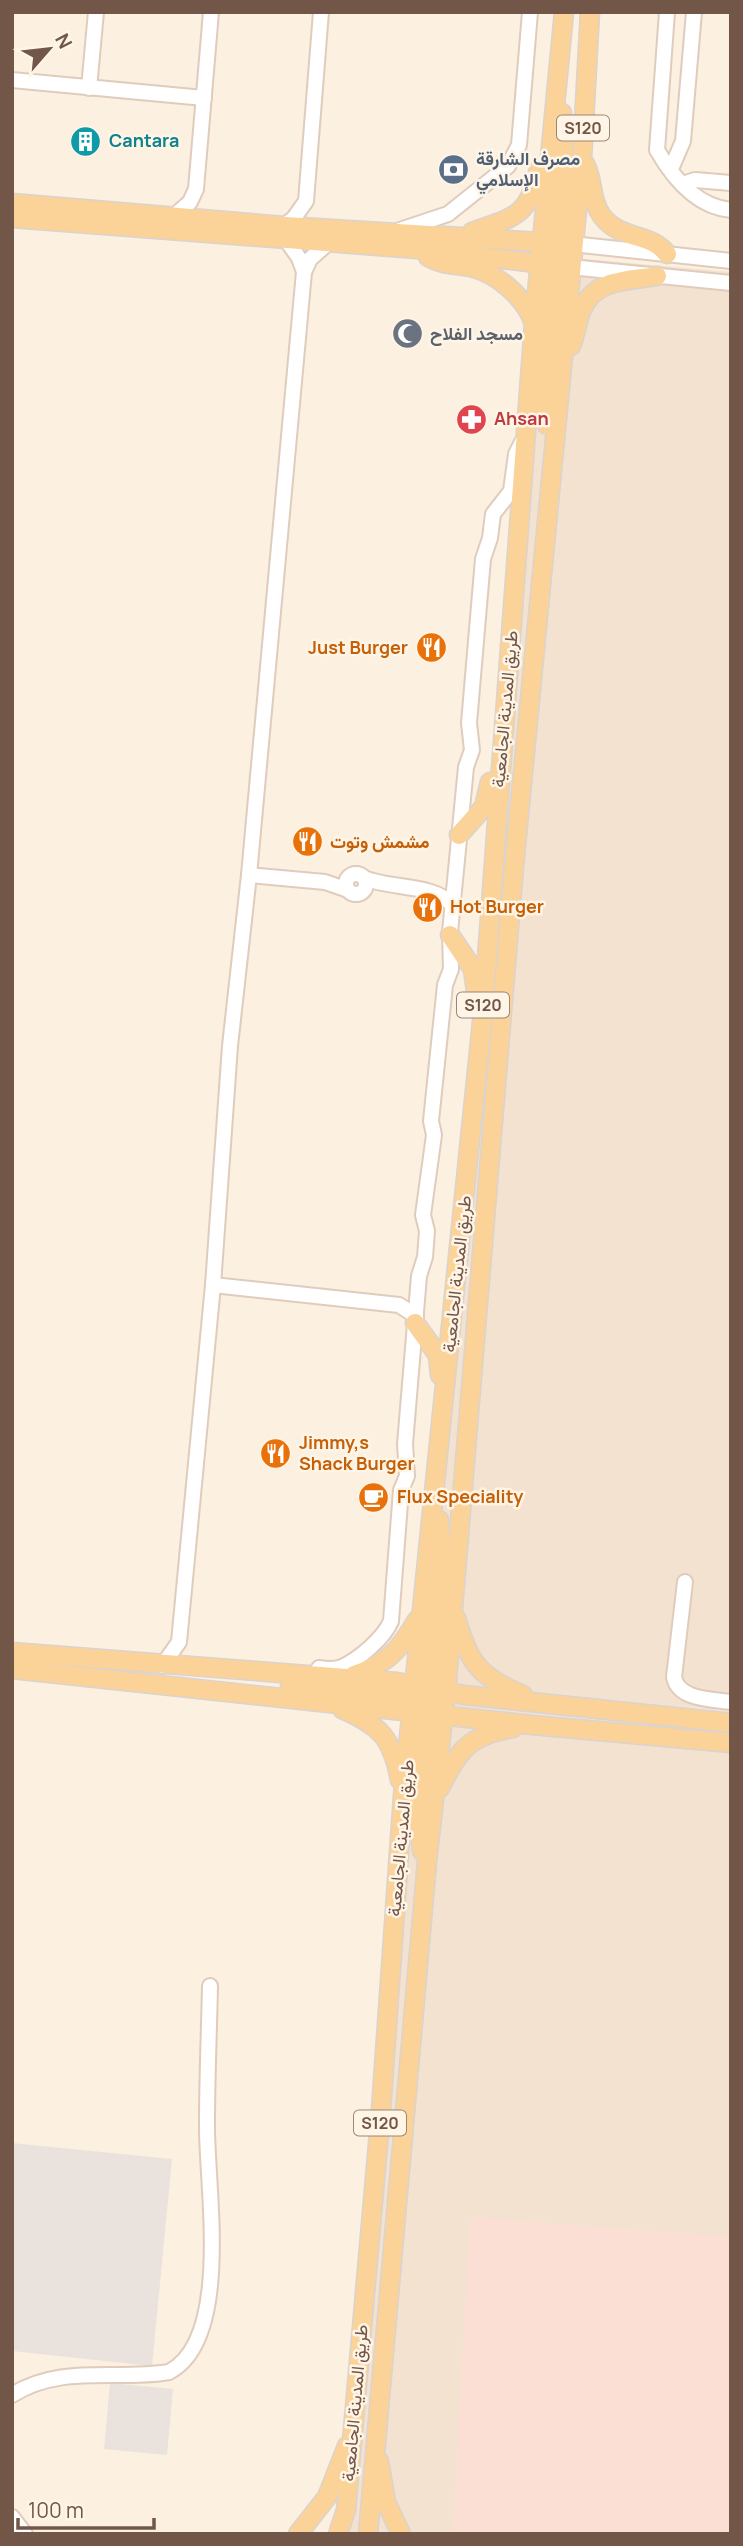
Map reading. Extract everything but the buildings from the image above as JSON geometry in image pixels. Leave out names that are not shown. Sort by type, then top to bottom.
[{"type":"main road","name":"طريق المدينة الجامعية","points":[[338,2534],[345,2510],[352,2441],[381,2110],[403,1796],[453,1607],[468,1396],[553,437],[564,354],[556,265],[558,243],[551,141],[564,12]]},
{"type":"main road","name":"طريق المدينة الجامعية","points":[[558,243],[582,159],[590,12]]},
{"type":"main road","points":[[553,437],[545,410],[564,130],[556,99]]},
{"type":"main road","points":[[463,236],[508,221],[525,207],[535,188],[542,153],[551,141]]},
{"type":"main road","points":[[582,159],[589,172],[593,198],[604,218],[621,233],[653,242],[667,254]]},
{"type":"main road","points":[[12,203],[214,219],[285,233]]},
{"type":"main road","points":[[12,218],[325,236],[556,265]]},
{"type":"main road","points":[[325,236],[393,232],[558,243]]},
{"type":"main road","points":[[417,249],[439,262],[470,267],[488,274],[519,296],[534,324]]},
{"type":"main road","name":"طريق المدينة الجامعية","points":[[368,2534],[427,1861],[435,1798],[421,1614],[482,1012],[534,324],[556,265]]},
{"type":"main road","points":[[564,354],[573,342],[585,303],[595,291],[614,282],[657,276]]},
{"type":"main road","points":[[459,835],[484,807],[491,777],[501,761]]},
{"type":"main road","points":[[450,935],[473,969],[476,995],[482,1012]]},
{"type":"main road","points":[[415,1320],[438,1355],[445,1393]]},
{"type":"main road","points":[[427,1861],[419,1833],[442,1551],[434,1502]]},
{"type":"main road","points":[[453,1607],[466,1651],[479,1670],[494,1682],[539,1702]]},
{"type":"main road","points":[[345,1678],[388,1661],[400,1648],[421,1614]]},
{"type":"main road","points":[[12,1652],[162,1666],[345,1678],[532,1725],[731,1743]]},
{"type":"main road","points":[[12,1669],[326,1702],[428,1699],[539,1702],[731,1723]]},
{"type":"main road","points":[[253,1694],[266,1686],[282,1685],[428,1699]]},
{"type":"main road","points":[[326,1702],[368,1721],[386,1738],[396,1759],[403,1796]]},
{"type":"main road","points":[[435,1798],[454,1760],[468,1744],[490,1732],[532,1725]]},
{"type":"main road","points":[[298,2534],[319,2510],[333,2482],[340,2456],[352,2441]]},
{"type":"main road","points":[[374,2448],[386,2502],[401,2534]]},
{"type":"street","points":[[89,88],[96,12]]},
{"type":"street","points":[[211,12],[197,189],[200,202],[214,219]]},
{"type":"street","points":[[304,272],[285,233],[306,201],[321,12]]},
{"type":"street","points":[[393,232],[443,217],[514,159],[519,145],[530,12]]},
{"type":"street","points":[[667,12],[655,142],[659,154],[704,205],[731,211]]},
{"type":"street","points":[[671,169],[683,141],[694,12]]},
{"type":"street","points":[[12,80],[204,98]]},
{"type":"street","points":[[683,184],[695,180],[731,183]]},
{"type":"street","points":[[174,216],[186,208],[197,189]]},
{"type":"street","points":[[162,1666],[179,1642],[213,1285],[230,1046],[249,875],[304,272],[325,236],[306,201]]},
{"type":"street","points":[[558,243],[731,261]]},
{"type":"street","points":[[556,265],[731,283]]},
{"type":"street","points":[[277,1673],[289,1667],[341,1668],[379,1639],[389,1627],[397,1568],[401,1490],[407,1472],[405,1444],[419,1271],[425,1256],[427,1231],[423,1214],[435,1135],[431,1121],[444,989],[451,969],[452,905],[466,767],[472,750],[469,723],[484,555],[491,538],[492,517],[511,491],[516,454],[526,439]]},
{"type":"street","points":[[249,875],[348,883],[356,874],[364,884],[443,895],[452,905]]},
{"type":"street","points":[[430,892],[455,880]]},
{"type":"street","points":[[213,1285],[393,1304],[407,1308],[415,1320]]},
{"type":"street","points":[[393,1304],[418,1292]]},
{"type":"street","points":[[685,1582],[674,1682],[684,1693],[731,1702]]},
{"type":"street","points":[[179,1642],[195,1668]]},
{"type":"street","points":[[12,2395],[29,2385],[60,2376],[169,2372],[179,2367],[194,2349],[205,2309],[211,2258],[207,2124],[210,1986]]},
{"type":"street","points":[[12,2516],[25,2534]]},
{"type":"shaded area","points":[[550,256],[731,272],[731,2534],[346,2534],[506,814]]},
{"type":"shaded area","points":[[12,2143],[172,2159],[152,2366],[12,2351]]},
{"type":"shaded area","points":[[470,2217],[731,2237],[731,2534],[453,2534]]},
{"type":"shaded area","points":[[110,2383],[173,2389],[167,2455],[104,2449]]},
{"type":"place","name":"Cantara","points":[[86,141]]},
{"type":"place","name":"مصرف الشارقة الإسلامي","points":[[453,169]]},
{"type":"place","name":"مسجد الفلاح","points":[[407,334]]},
{"type":"place","name":"Ahsan","points":[[471,419]]},
{"type":"place","name":"Just Burger","points":[[431,648]]},
{"type":"place","name":"مشمش وتوت","points":[[307,842]]},
{"type":"place","name":"Hot Burger","points":[[427,907]]},
{"type":"place","name":"Jimmy,s Shack Burger","points":[[276,1453]]},
{"type":"place","name":"Flux Speciality","points":[[374,1497]]}]
